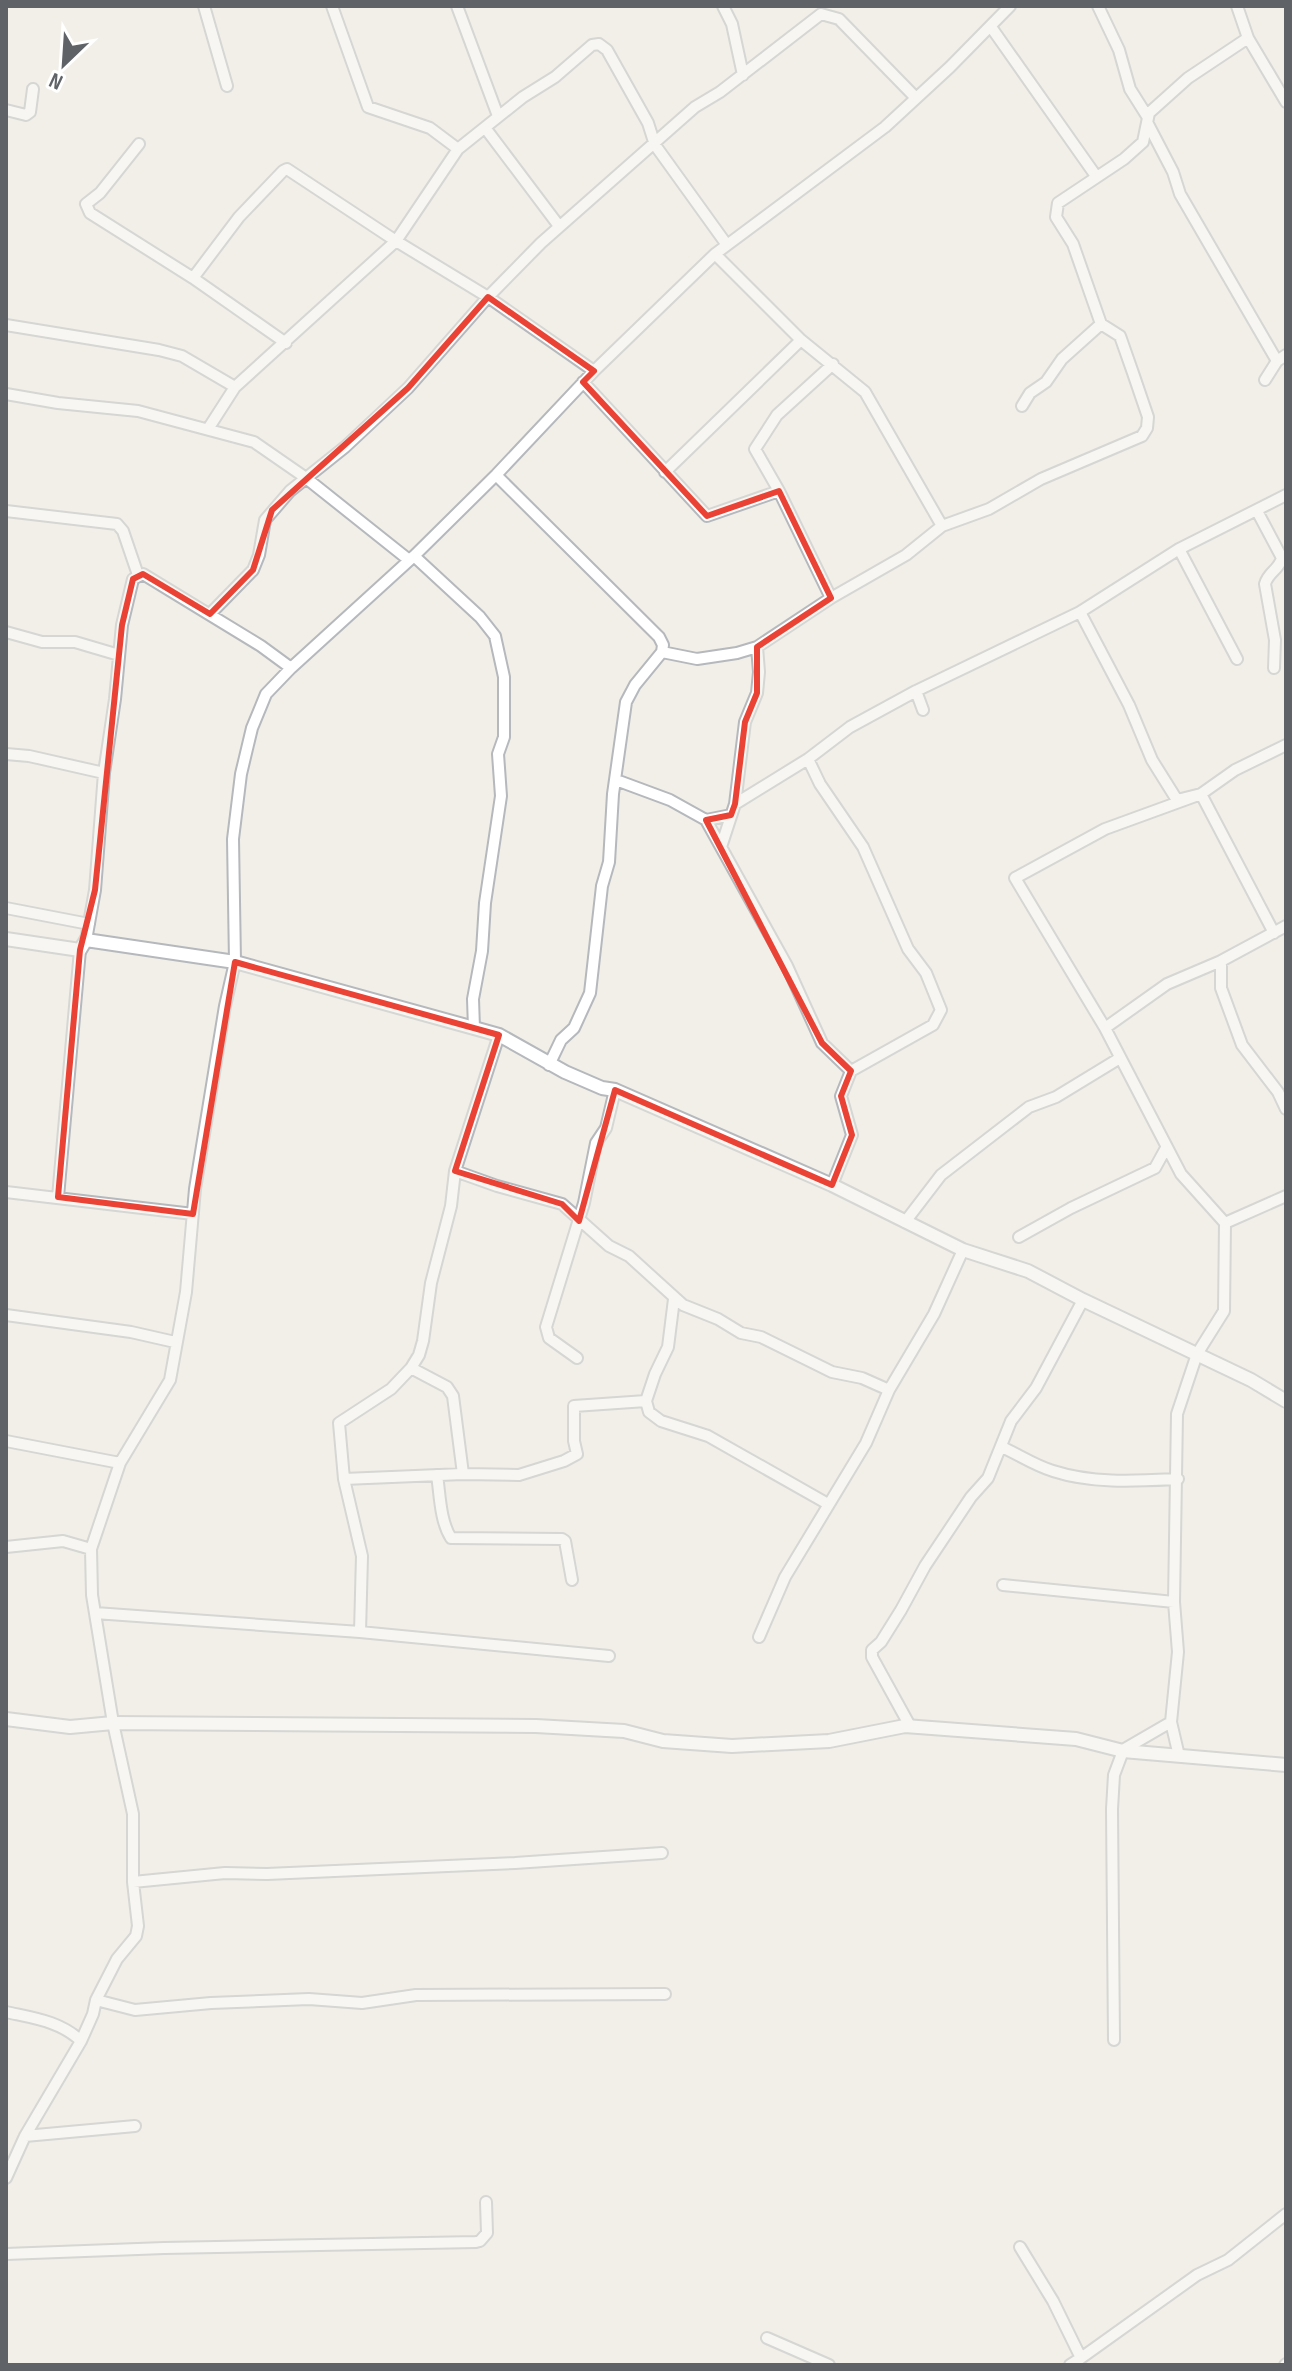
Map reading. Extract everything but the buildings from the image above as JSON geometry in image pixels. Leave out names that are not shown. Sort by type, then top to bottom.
[{"type":"street","points":[[204,6],[227,86]]},
{"type":"street","points":[[332,6],[368,107],[430,128],[458,149]]},
{"type":"street","points":[[457,6],[461,24],[498,116]]},
{"type":"street","points":[[723,6],[732,24],[743,75]]},
{"type":"street","points":[[6,2178],[25,2136],[81,2041],[96,2000],[117,1959],[136,1936],[138,1926],[133,1882],[133,1814],[113,1723],[95,1613],[91,1549],[120,1463],[150,1418],[170,1380],[186,1292],[193,1214],[225,1006],[235,962],[233,839],[241,774],[252,728],[266,694],[412,558],[496,475],[583,382],[715,254],[885,127],[1010,6]]},
{"type":"street","points":[[1098,6],[1119,50],[1130,89],[1173,172],[1180,194],[1281,358],[1265,380]]},
{"type":"street","points":[[1237,6],[1248,38],[1286,102]]},
{"type":"street","points":[[210,614],[253,570],[265,520],[290,491],[345,447],[408,388],[488,297],[559,226],[695,107],[743,75],[821,14],[839,19],[916,98]]},
{"type":"street","points":[[991,27],[1096,176]]},
{"type":"street","points":[[662,652],[697,659],[757,647],[831,598],[906,555],[942,526],[989,509],[1041,479],[1142,436],[1148,417],[1120,336],[1101,324],[1073,244],[1056,217],[1058,203],[1124,159],[1143,142],[1147,120],[1188,78],[1248,38]]},
{"type":"street","points":[[208,429],[235,387],[396,241],[458,149],[498,116],[555,77],[592,45],[599,44],[607,50],[648,123],[655,145],[727,245]]},
{"type":"street","points":[[6,110],[26,115],[30,112],[33,89]]},
{"type":"street","points":[[486,129],[559,226]]},
{"type":"street","points":[[139,144],[100,193],[86,204],[90,213],[193,278],[286,343]]},
{"type":"street","points":[[193,278],[239,217],[287,169],[488,297],[594,371]]},
{"type":"street","points":[[715,254],[801,340],[865,392],[942,526]]},
{"type":"street","points":[[1022,406],[1030,393],[1046,382],[1062,359],[1101,324]]},
{"type":"street","points":[[6,325],[182,356],[235,387]]},
{"type":"street","points":[[665,472],[801,340]]},
{"type":"street","points":[[831,598],[755,449],[777,415],[833,364]]},
{"type":"street","points":[[583,382],[707,516],[779,491]]},
{"type":"street","points":[[6,394],[138,411],[254,442],[412,558],[480,617],[495,636],[504,677],[504,737],[498,754],[501,796],[473,999],[474,1028]]},
{"type":"street","points":[[496,475],[659,637],[663,645],[662,652],[635,685],[626,702],[613,794],[609,862],[602,886],[590,993],[574,1028],[561,1040],[549,1065]]},
{"type":"street","points":[[706,820],[733,810],[850,727],[916,691],[1080,612],[1179,549],[1286,495]]},
{"type":"street","points":[[6,511],[117,524],[123,531],[138,575]]},
{"type":"street","points":[[1257,511],[1282,558],[1280,566],[1266,581],[1275,640],[1274,668]]},
{"type":"street","points":[[1179,549],[1237,659]]},
{"type":"street","points":[[58,1197],[83,945],[95,890],[104,773],[129,586],[138,575],[143,574],[291,668]]},
{"type":"street","points":[[1080,612],[1129,705],[1152,760],[1177,800],[1201,794],[1235,770],[1286,745]]},
{"type":"street","points":[[6,632],[42,642],[75,642],[119,655]]},
{"type":"street","points":[[721,847],[733,810],[745,722],[757,693],[757,647]]},
{"type":"street","points":[[916,691],[923,710]]},
{"type":"street","points":[[6,754],[29,756],[104,773]]},
{"type":"street","points":[[808,759],[820,784],[863,847],[908,949],[926,973],[941,1010],[933,1025],[851,1071],[841,1096],[852,1135],[832,1185]]},
{"type":"street","points":[[616,780],[670,800],[706,820],[787,966],[822,1043],[851,1071]]},
{"type":"street","points":[[1179,1756],[1171,1722],[1178,1652],[1174,1602],[1177,1414],[1197,1354],[1224,1311],[1225,1223],[1181,1174],[1105,1028],[1015,878],[1105,829],[1201,794],[1274,933]]},
{"type":"street","points":[[6,908],[89,924]]},
{"type":"street","points":[[1105,1028],[1167,984],[1221,961],[1286,926]]},
{"type":"street","points":[[6,939],[235,962],[499,1035],[549,1065],[602,1088],[615,1090],[832,1185],[963,1250],[1028,1271],[1251,1380],[1286,1401]]},
{"type":"street","points":[[1221,961],[1221,988],[1242,1045],[1278,1092],[1286,1109]]},
{"type":"street","points":[[360,1632],[362,1556],[344,1479],[339,1423],[391,1389],[411,1368],[423,1341],[431,1283],[451,1206],[455,1171],[499,1035]]},
{"type":"street","points":[[905,1222],[941,1175],[1029,1107],[1056,1097],[1120,1058]]},
{"type":"street","points":[[577,1358],[546,1333],[579,1221],[594,1152],[606,1128],[615,1090]]},
{"type":"street","points":[[1019,1237],[1155,1168],[1166,1148]]},
{"type":"street","points":[[1155,1168],[1181,1174]]},
{"type":"street","points":[[455,1171],[562,1204],[609,1246],[629,1256],[674,1299],[741,1333],[761,1337],[832,1372],[862,1378],[889,1390]]},
{"type":"street","points":[[6,1192],[193,1214]]},
{"type":"street","points":[[1225,1223],[1286,1196]]},
{"type":"street","points":[[759,1637],[785,1577],[866,1443],[889,1390],[934,1314],[963,1250]]},
{"type":"street","points":[[674,1299],[668,1347],[646,1401],[649,1412],[661,1421],[708,1436],[828,1504]]},
{"type":"street","points":[[910,1726],[872,1657],[872,1650],[881,1642],[925,1566],[971,1497],[988,1478],[1011,1421],[1036,1388],[1083,1300]]},
{"type":"street","points":[[6,1315],[131,1332],[175,1342]]},
{"type":"street","points":[[411,1368],[447,1387],[453,1396],[463,1474]]},
{"type":"street","points":[[344,1479],[519,1475],[577,1454],[574,1406],[646,1401]]},
{"type":"street","points":[[6,1441],[120,1463]]},
{"type":"street","points":[[1002,1447],[1065,1474],[1107,1481],[1178,1479]]},
{"type":"street","points":[[437,1475],[442,1512],[451,1538],[562,1539],[565,1541],[572,1580]]},
{"type":"street","points":[[6,1547],[63,1541],[91,1549]]},
{"type":"street","points":[[1003,1585],[1174,1602]]},
{"type":"street","points":[[95,1613],[360,1632],[609,1656]]},
{"type":"street","points":[[6,1719],[70,1727],[113,1723],[536,1726],[624,1731],[663,1741],[732,1746],[829,1741],[863,1732],[910,1726],[1076,1739],[1122,1751],[1286,1765]]},
{"type":"street","points":[[1114,2040],[1114,1775],[1122,1751],[1171,1722]]},
{"type":"street","points":[[133,1882],[225,1873],[267,1874],[515,1863],[662,1853]]},
{"type":"street","points":[[96,2000],[135,2010],[309,1999],[362,2003],[416,1995],[665,1994]]},
{"type":"street","points":[[6,2012],[42,2019],[64,2028],[81,2041]]},
{"type":"street","points":[[25,2136],[135,2126]]},
{"type":"street","points":[[6,2254],[476,2242],[487,2233],[486,2202]]},
{"type":"street","points":[[1070,2365],[1085,2359],[1197,2275],[1228,2260],[1286,2214]]},
{"type":"street","points":[[1020,2247],[1085,2359]]},
{"type":"street","points":[[767,2338],[829,2365]]},
{"type":"highlighted area","points":[[488,297],[594,371],[583,382],[707,516],[779,491],[831,598],[757,647],[757,693],[745,722],[735,804],[731,815],[706,820],[822,1043],[851,1071],[841,1096],[852,1135],[832,1185],[615,1090],[579,1221],[562,1204],[455,1171],[499,1035],[235,962],[193,1214],[58,1197],[80,950],[95,890],[122,625],[133,579],[143,574],[210,614],[253,570],[272,510],[408,388]]}]
